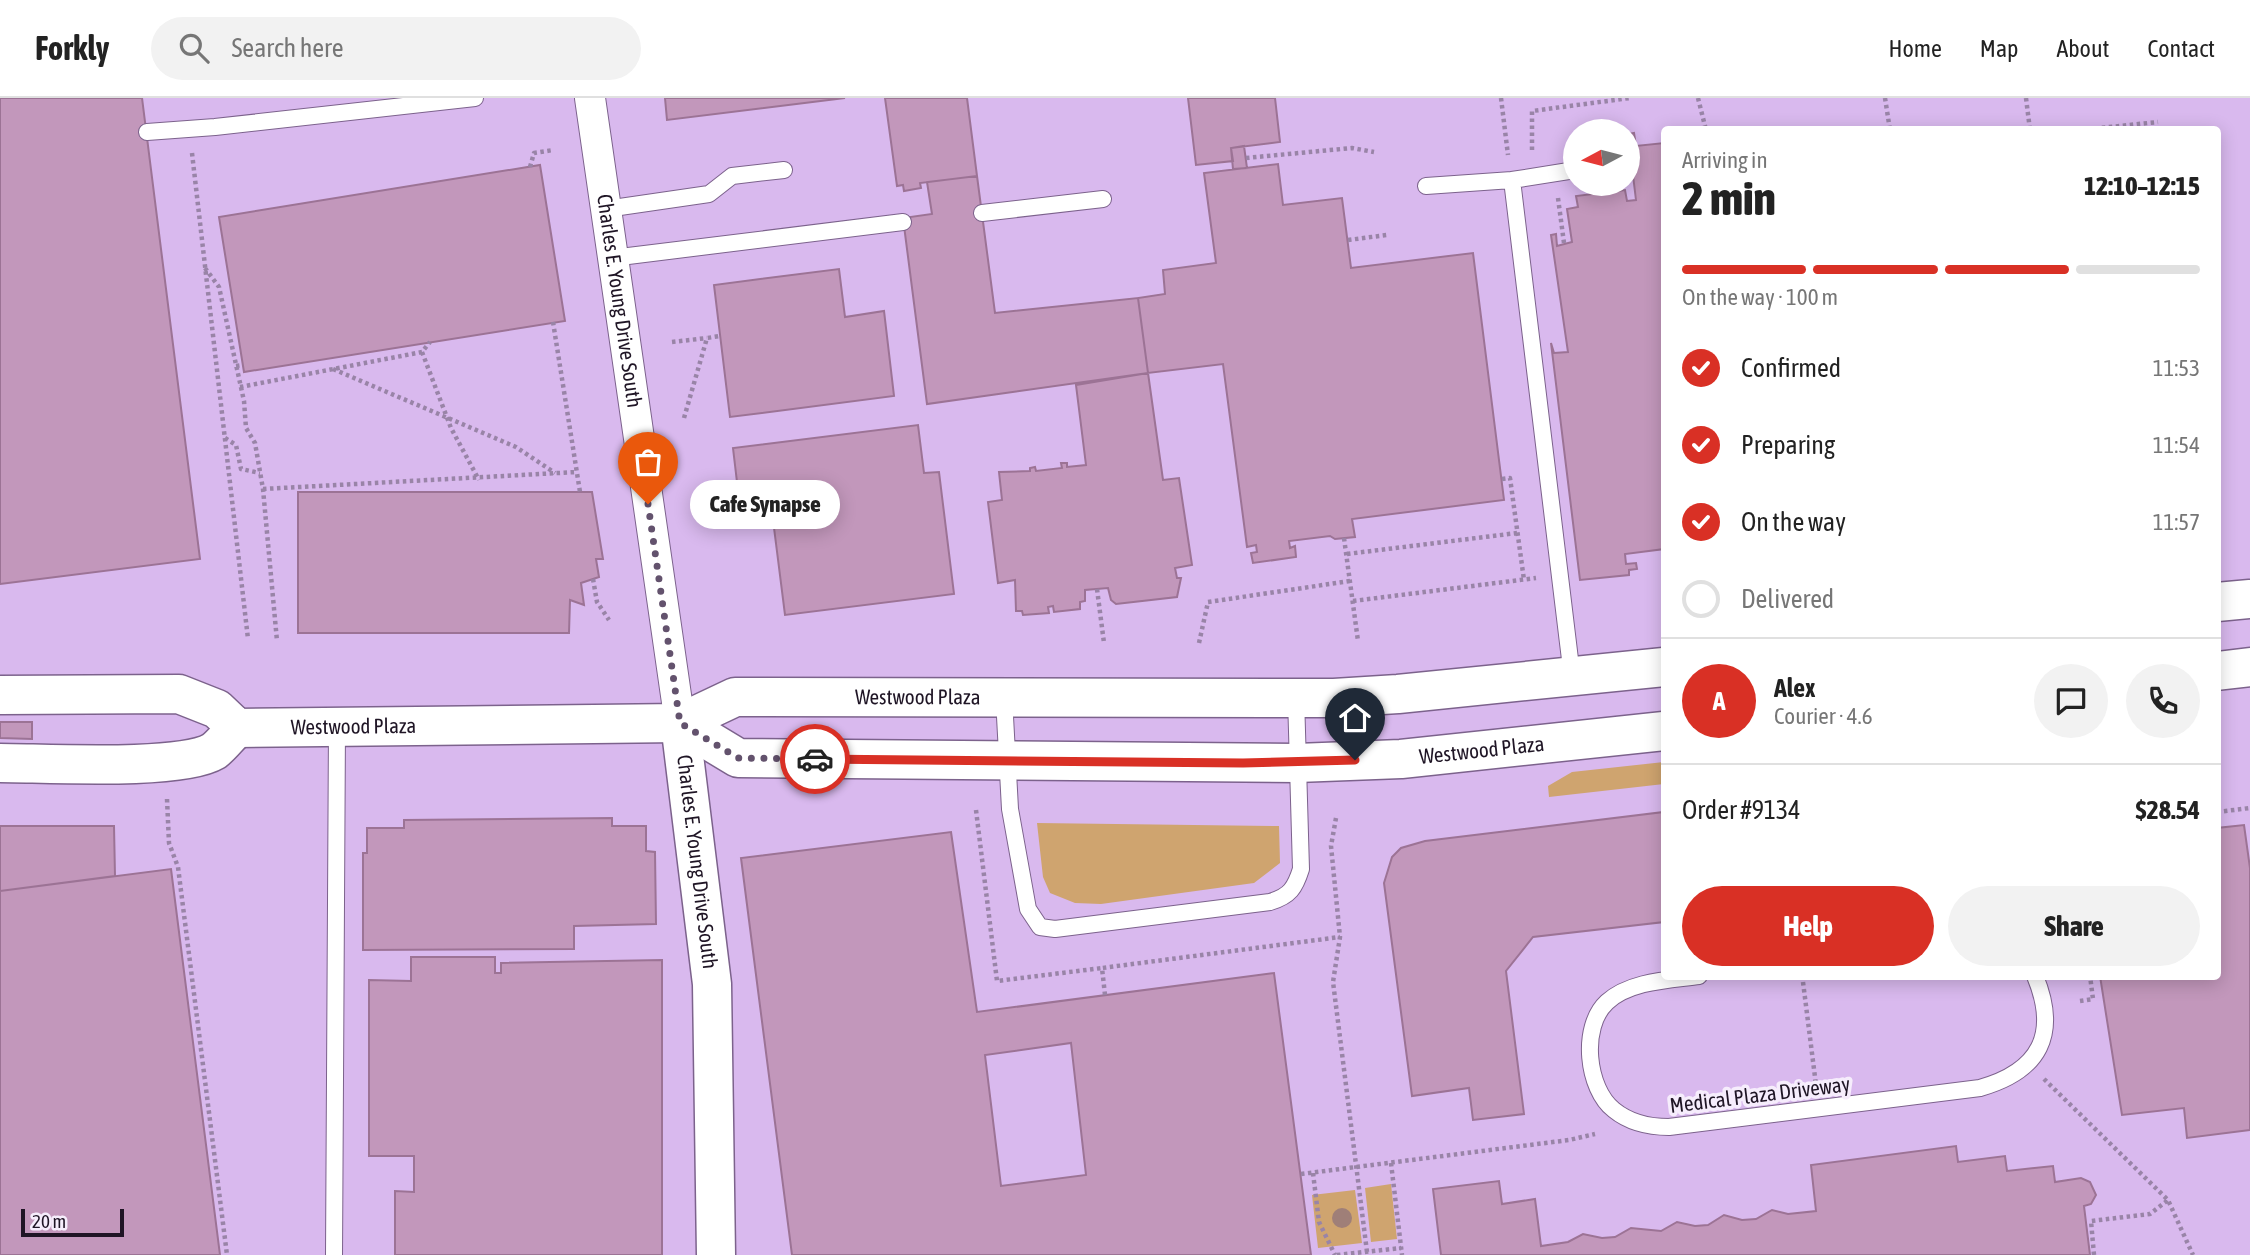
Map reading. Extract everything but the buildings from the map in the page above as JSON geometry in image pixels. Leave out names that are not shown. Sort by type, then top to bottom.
[{"type":"main road","points":[[2221,602],[2250,598]]},
{"type":"main road","name":"Westwood Plaza","points":[[237,728],[680,723],[735,697],[1296,697],[1398,694],[1661,667]]},
{"type":"main road","points":[[2221,671],[2250,667]]},
{"type":"main road","points":[[0,695],[179,694],[217,709],[237,728],[215,750],[201,756],[166,761],[0,763]]},
{"type":"main road","name":"Westwood Plaza","points":[[680,723],[738,758],[1297,763],[1401,759],[1661,730]]},
{"type":"main road","name":"Charles E. Young Drive South","points":[[680,723],[712,985],[716,1255]]},
{"type":"street","name":"Charles E. Young Drive South","points":[[590,98],[680,723]]},
{"type":"lane","points":[[147,132],[475,98]]},
{"type":"lane","points":[[606,209],[709,194],[732,176],[784,170]]},
{"type":"lane","points":[[1426,186],[1511,180],[1563,172]]},
{"type":"lane","points":[[1511,180],[1572,676]]},
{"type":"lane","points":[[982,213],[1103,199]]},
{"type":"lane","points":[[612,258],[903,222]]},
{"type":"lane","points":[[1004,696],[1010,809],[1028,909],[1040,927],[1055,929],[1283,898],[1294,888],[1301,869],[1296,697]]},
{"type":"lane","points":[[334,1255],[337,726]]},
{"type":"lane","name":"Medical Plaza Driveway","points":[[1670,980],[1627,990],[1606,1003],[1592,1028],[1592,1069],[1599,1090],[1612,1109],[1630,1121],[1652,1127],[1980,1088],[2010,1079],[2027,1063],[2044,1037],[2045,1002],[2037,980]]},
{"type":"path","points":[[1501,98],[1506,142]]},
{"type":"path","points":[[1511,180],[1535,146],[1532,111],[1630,98]]},
{"type":"path","points":[[1698,98],[1705,126]]},
{"type":"path","points":[[1885,98],[1888,126]]},
{"type":"path","points":[[2026,98],[2030,126]]},
{"type":"path","points":[[2120,126],[2158,122]]},
{"type":"path","points":[[190,129],[248,639]]},
{"type":"path","points":[[1246,158],[1352,148],[1374,152]]},
{"type":"path","points":[[530,167],[534,153],[554,150]]},
{"type":"path","points":[[1555,173],[1564,243]]},
{"type":"path","points":[[1348,240],[1387,236]]},
{"type":"path","points":[[204,267],[219,287],[246,428],[255,443],[263,489],[277,641]]},
{"type":"path","points":[[553,322],[580,492]]},
{"type":"path","points":[[672,342],[720,336]]},
{"type":"path","points":[[684,418],[707,338]]},
{"type":"path","points":[[240,387],[422,352],[430,342]]},
{"type":"path","points":[[422,352],[448,418],[478,480]]},
{"type":"path","points":[[236,366],[243,365]]},
{"type":"path","points":[[333,369],[516,447],[556,473]]},
{"type":"path","points":[[224,438],[236,445],[241,469],[260,473]]},
{"type":"path","points":[[263,489],[478,480],[577,472]]},
{"type":"path","points":[[1502,479],[1510,478],[1524,580]]},
{"type":"path","points":[[1347,554],[1517,533]]},
{"type":"path","points":[[1344,538],[1358,642]]},
{"type":"path","points":[[1353,601],[1561,575]]},
{"type":"path","points":[[593,579],[597,602],[609,620]]},
{"type":"path","points":[[1199,643],[1208,602],[1350,580]]},
{"type":"path","points":[[1097,589],[1104,643]]},
{"type":"path","points":[[167,796],[169,843],[178,867],[227,1255]]},
{"type":"path","points":[[2221,811],[2250,808]]},
{"type":"path","points":[[1336,818],[1331,846],[1340,937],[1333,982],[1367,1252]]},
{"type":"path","points":[[1105,995],[1102,968],[1340,937]]},
{"type":"path","points":[[2080,1001],[2093,999],[2091,980]]},
{"type":"path","points":[[1803,982],[1816,1090]]},
{"type":"path","points":[[2027,1063],[2168,1200],[2193,1255]]},
{"type":"path","points":[[1301,1174],[1595,1134]]},
{"type":"path","points":[[1391,1163],[1402,1255]]},
{"type":"path","points":[[1312,1172],[1319,1222],[1336,1255],[1401,1248]]},
{"type":"path","points":[[2094,1255],[2091,1222],[2150,1214],[2168,1200]]},
{"type":"shaded area","points":[[0,98],[2250,98],[2250,1255],[0,1255]]},
{"type":"shaded area","points":[[1661,762],[1661,784],[1549,797],[1548,786],[1572,772]]},
{"type":"shaded area","points":[[1037,823],[1279,826],[1280,863],[1254,883],[1101,904],[1075,903],[1050,893],[1043,877]]},
{"type":"shaded area","points":[[1391,1184],[1397,1239],[1371,1242],[1365,1188]]},
{"type":"shaded area","points":[[1355,1190],[1362,1243],[1318,1248],[1312,1195]]},
{"type":"way so far","points":[[648,504],[680,723],[738,758],[815,759]]},
{"type":"place","name":"Cafe Synapse","points":[[648,504]]},
{"type":"route","points":[[815,759],[1243,763],[1355,760]]}]
